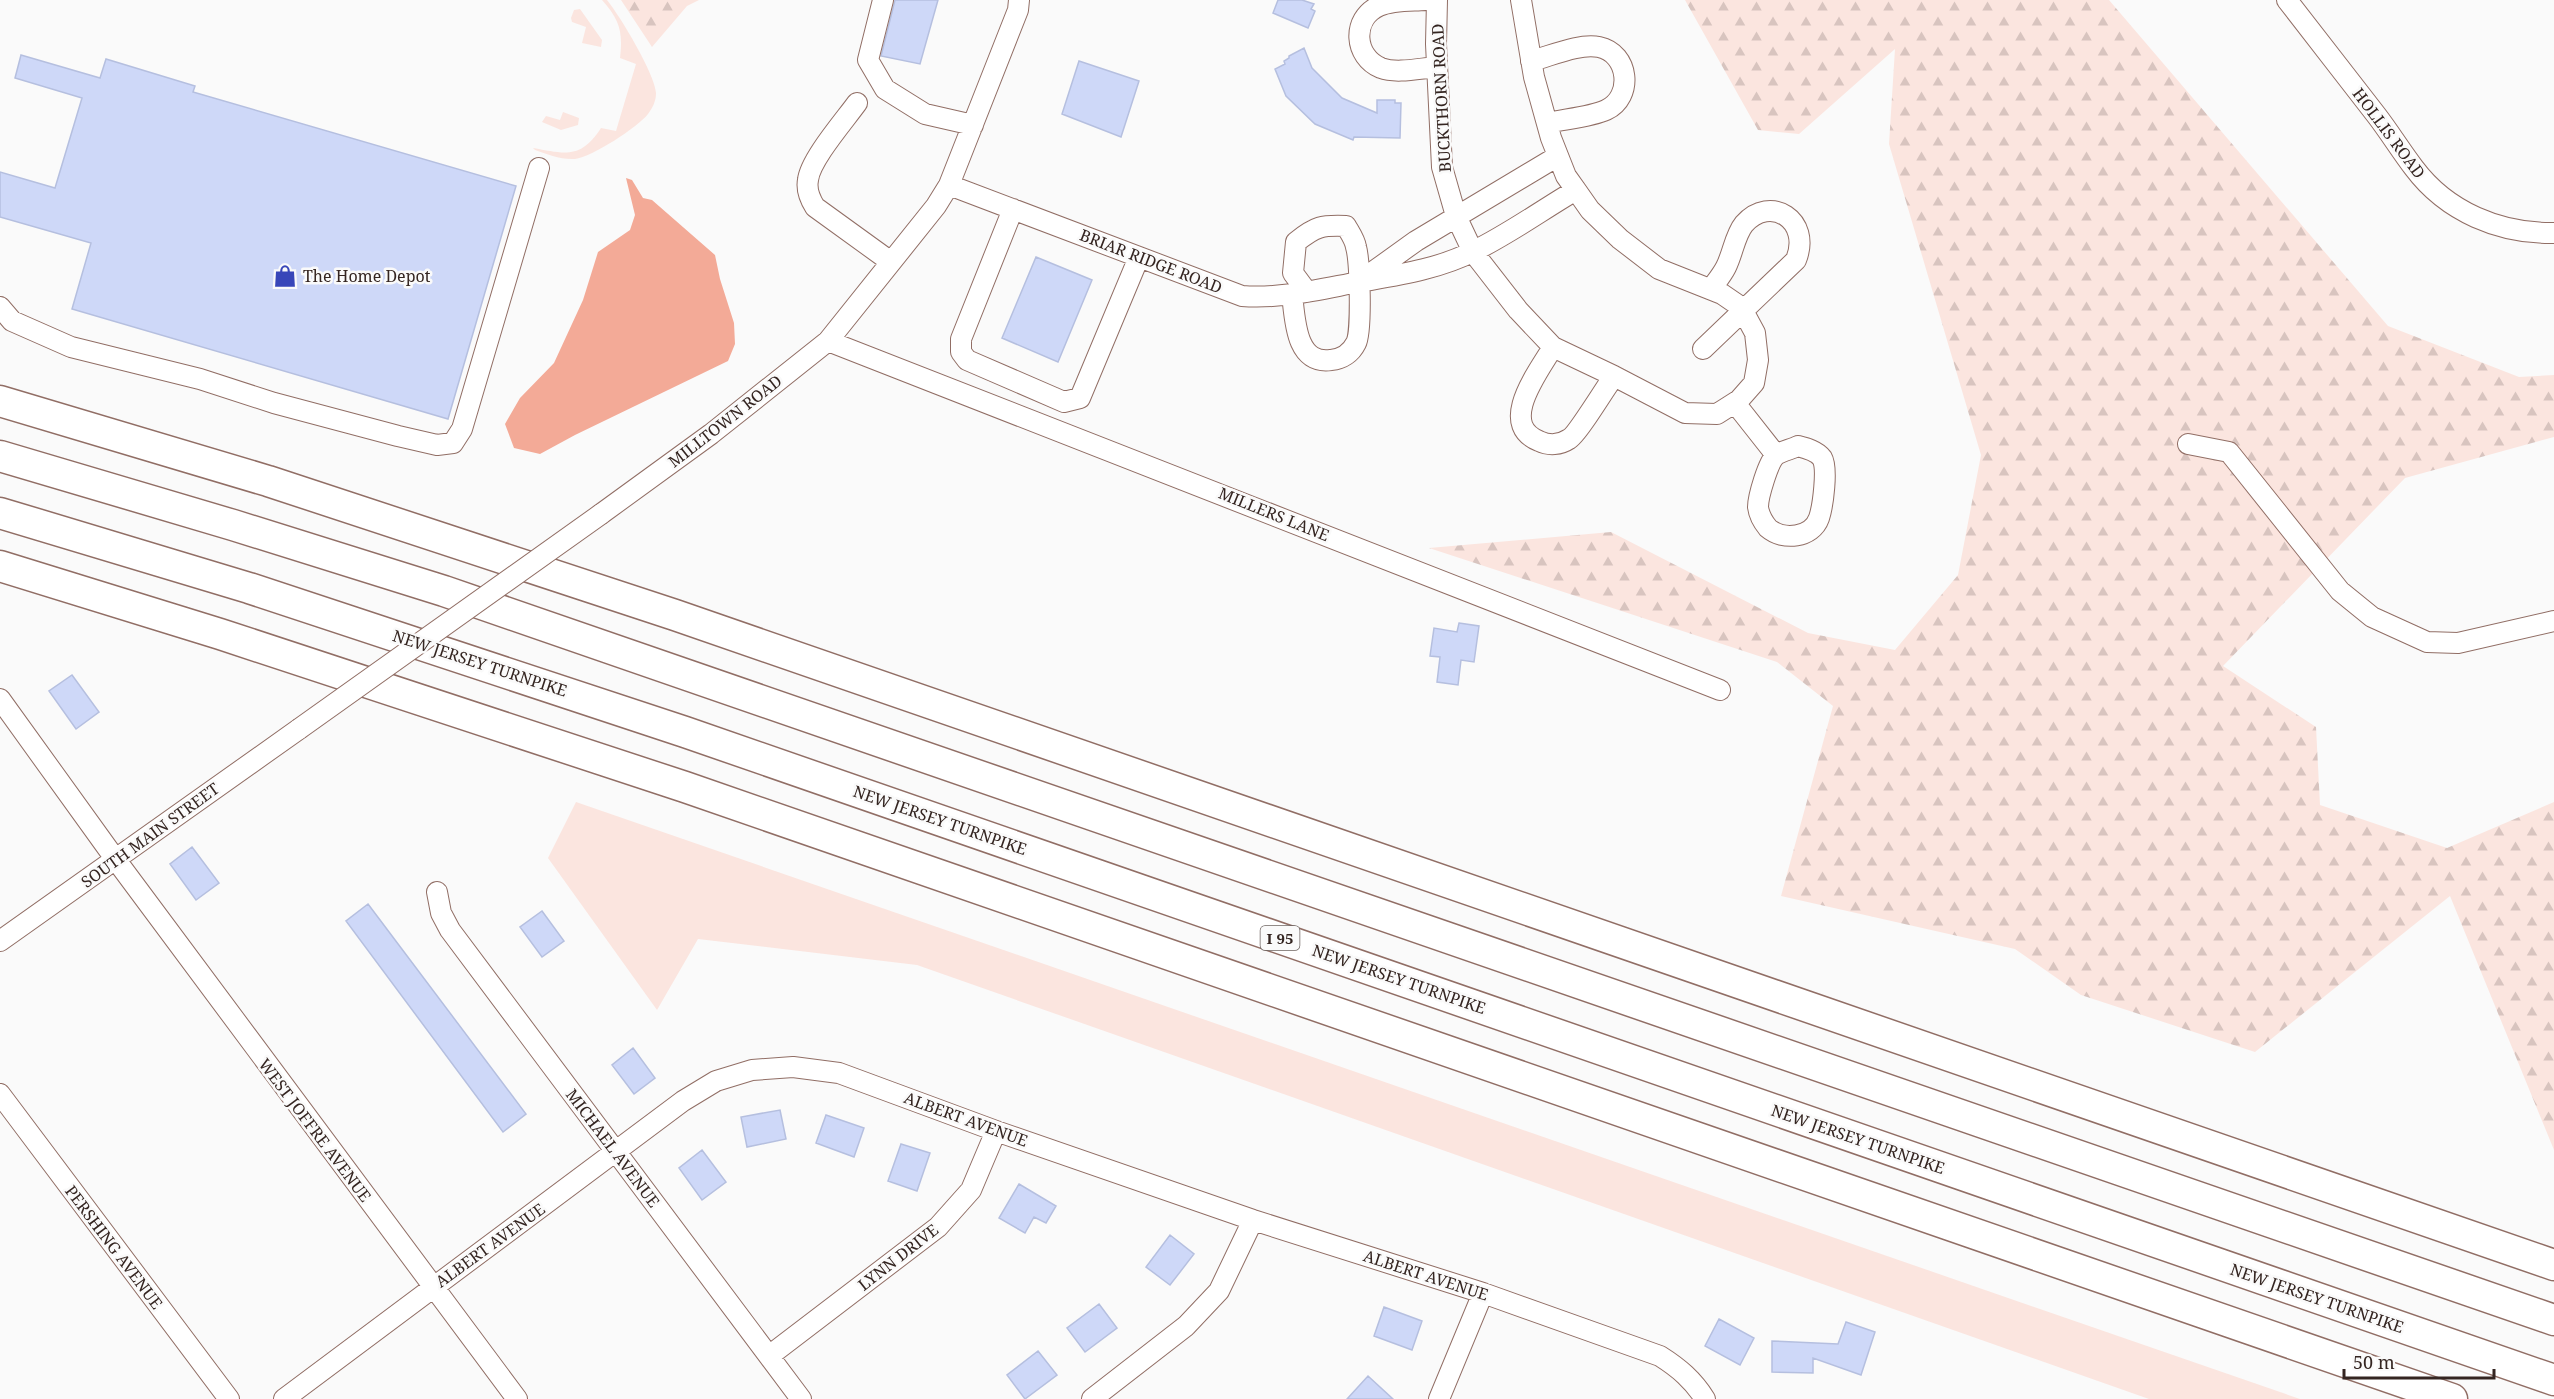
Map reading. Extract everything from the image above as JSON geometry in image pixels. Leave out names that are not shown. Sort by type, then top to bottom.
[{"type":"highway","points":[[0,401],[267,481],[663,611],[2554,1265]]},
{"type":"highway","points":[[0,456],[444,591],[2554,1320]]},
{"type":"highway","name":"NEW JERSEY TURNPIKE","points":[[0,513],[249,588],[685,732],[2554,1380]]},
{"type":"highway","points":[[0,566],[220,634],[685,786],[2452,1399]]},
{"type":"street","points":[[883,0],[868,60],[885,89],[925,114],[973,125]]},
{"type":"street","name":"MILLTOWN ROAD","points":[[299,729],[711,434],[828,341],[936,206],[950,185],[1018,10],[1019,0]]},
{"type":"street","points":[[1425,0],[1380,5],[1368,13],[1361,24],[1358,37],[1362,51],[1370,61],[1382,68],[1437,67]]},
{"type":"street","name":"BUCKTHORN ROAD","points":[[1437,0],[1437,67],[1442,167],[1456,216],[1473,252],[1518,310],[1553,347],[1685,414],[1717,414],[1735,403],[1754,383],[1758,360],[1755,333],[1743,311],[1722,294],[1659,269],[1620,239],[1590,210],[1566,176],[1547,123],[1531,61],[1521,0]]},
{"type":"street","name":"HOLLIS ROAD","points":[[2287,0],[2396,140],[2415,170],[2439,195],[2468,214],[2501,227],[2535,233],[2554,233]]},
{"type":"street","points":[[1531,61],[1596,46],[1615,55],[1623,67],[1624,90],[1617,103],[1605,111],[1547,123]]},
{"type":"street","points":[[857,103],[811,167],[807,181],[809,197],[815,207],[891,262]]},
{"type":"street","name":"BRIAR RIDGE ROAD","points":[[1360,282],[1416,241],[1558,156]]},
{"type":"street","points":[[0,307],[12,321],[71,347],[200,379],[274,403],[398,436],[438,445],[453,443],[462,429],[539,168]]},
{"type":"street","name":"BRIAR RIDGE ROAD","points":[[950,185],[1242,296],[1264,298],[1413,272],[1473,252],[1576,190]]},
{"type":"street","points":[[1013,209],[961,339],[961,352],[967,360],[1064,402],[1080,398],[1139,256]]},
{"type":"street","points":[[1703,349],[1796,260],[1801,248],[1801,238],[1790,218],[1778,212],[1765,212],[1752,216],[1743,226],[1726,268],[1711,290]]},
{"type":"street","points":[[1326,225],[1347,226],[1357,248],[1360,282],[1358,340],[1351,352],[1339,359],[1326,361],[1305,351],[1298,340],[1299,293],[1293,273],[1296,242],[1311,230],[1326,225]]},
{"type":"street","name":"MILLERS LANE","points":[[828,341],[1719,690]]},
{"type":"street","points":[[1553,347],[1523,399],[1521,420],[1524,429],[1533,439],[1545,444],[1558,444],[1570,439],[1578,432],[1583,420],[1614,376]]},
{"type":"street","points":[[1735,403],[1776,455]]},
{"type":"street","points":[[2188,444],[2229,452],[2340,591],[2372,616],[2393,627],[2427,642],[2458,643],[2554,621]]},
{"type":"street","points":[[1798,446],[1821,456],[1826,467],[1819,519],[1810,530],[1798,536],[1785,537],[1773,532],[1763,522],[1758,510],[1758,499],[1770,463],[1776,455],[1798,446]]},
{"type":"street","name":"WEST JOFFRE AVENUE","points":[[0,699],[116,860],[517,1399]]},
{"type":"street","name":"SOUTH MAIN STREET","points":[[0,941],[299,729]]},
{"type":"street","name":"MICHAEL AVENUE","points":[[436,892],[441,913],[450,930],[801,1399]]},
{"type":"street","name":"ALBERT AVENUE","points":[[284,1399],[683,1101],[716,1081],[752,1070],[793,1067],[839,1073],[996,1131],[1253,1220],[1483,1293],[1660,1356],[1678,1368],[1695,1384],[1705,1399]]},
{"type":"street","name":"PERSHING AVENUE","points":[[0,1094],[229,1399]]},
{"type":"street","name":"LYNN DRIVE","points":[[770,1356],[938,1227],[971,1190],[996,1131]]},
{"type":"street","points":[[1092,1399],[1186,1326],[1219,1291],[1253,1220]]},
{"type":"street","points":[[1439,1399],[1483,1293]]},
{"type":"green space","points":[[602,0],[607,0],[613,8],[650,73],[656,93],[654,104],[643,120],[635,126],[614,141],[583,157],[565,159],[535,150],[533,148],[572,152],[587,145],[601,128],[616,131],[636,64],[620,58],[619,27],[613,14]]},
{"type":"green space","points":[[621,0],[699,0],[687,6],[652,47]]},
{"type":"green space","points":[[1685,0],[2109,0],[2388,326],[2519,377],[2554,375],[2554,437],[2405,478],[2223,666],[2316,727],[2320,805],[2447,848],[2554,802],[2554,1150],[2450,896],[2255,1052],[2081,995],[2015,949],[1781,896],[1833,706],[1777,662],[1429,548],[1611,532],[1808,633],[1895,650],[1958,575],[1981,455],[1889,144],[1895,49],[1799,134],[1758,130]]},
{"type":"green space","points":[[580,9],[602,40],[601,47],[582,43],[586,27],[572,22],[571,18],[574,10]]},
{"type":"green space","points":[[563,112],[579,118],[578,125],[561,130],[542,122],[546,116],[560,120]]},
{"type":"green space","points":[[576,802],[2300,1399],[2149,1399],[917,965],[698,939],[657,1010],[548,858]]},
{"type":"shaded area","points":[[626,178],[632,180],[643,198],[652,200],[715,255],[734,323],[735,344],[728,361],[540,454],[514,448],[505,424],[520,398],[554,363],[583,300],[598,252],[630,230],[635,215]]},
{"type":"building","points":[[895,0],[938,0],[920,64],[881,56]]},
{"type":"building","points":[[1278,0],[1302,0],[1314,4],[1311,9],[1315,11],[1308,28],[1273,13]]},
{"type":"building","points":[[1304,48],[1312,68],[1342,98],[1377,113],[1377,100],[1395,100],[1395,103],[1401,103],[1400,138],[1354,137],[1353,140],[1315,124],[1286,96],[1275,69],[1285,64],[1284,61],[1289,56]]},
{"type":"building","name":"The Home Depot","points":[[21,55],[100,78],[106,59],[195,86],[193,92],[516,186],[448,419],[72,309],[91,243],[0,217],[0,172],[55,188],[82,98],[15,78]]},
{"type":"building","points":[[1079,61],[1139,81],[1121,137],[1062,114]]},
{"type":"building","points":[[1036,257],[1092,280],[1058,362],[1002,338]]},
{"type":"building","points":[[1459,623],[1479,626],[1474,662],[1461,660],[1458,685],[1437,682],[1440,657],[1430,656],[1434,628],[1457,632]]},
{"type":"building","points":[[72,675],[99,712],[76,729],[49,691]]},
{"type":"building","points":[[192,847],[219,883],[196,900],[170,864]]},
{"type":"building","points":[[368,904],[526,1114],[503,1132],[346,921]]},
{"type":"building","points":[[542,911],[564,941],[542,957],[520,927]]},
{"type":"building","points":[[633,1048],[655,1078],[634,1094],[612,1065]]},
{"type":"building","points":[[780,1110],[786,1139],[747,1147],[741,1117]]},
{"type":"building","points":[[826,1115],[864,1128],[854,1157],[816,1143]]},
{"type":"building","points":[[901,1144],[930,1153],[917,1191],[888,1181]]},
{"type":"building","points":[[702,1150],[726,1182],[702,1200],[679,1168]]},
{"type":"building","points":[[1019,1184],[1056,1206],[1046,1223],[1034,1217],[1025,1233],[999,1218]]},
{"type":"building","points":[[1170,1235],[1194,1254],[1170,1285],[1146,1267]]},
{"type":"building","points":[[1099,1304],[1117,1328],[1085,1352],[1067,1328]]},
{"type":"building","points":[[1384,1307],[1422,1321],[1412,1350],[1374,1336]]},
{"type":"building","points":[[1719,1319],[1754,1338],[1740,1365],[1705,1346]]},
{"type":"building","points":[[1846,1322],[1875,1332],[1861,1375],[1813,1358],[1813,1373],[1772,1372],[1772,1341],[1838,1344]]},
{"type":"building","points":[[1038,1351],[1057,1375],[1025,1399],[1007,1375]]},
{"type":"building","points":[[1368,1376],[1393,1399],[1347,1399]]},
{"type":"place","name":"The Home Depot","points":[[285,276]]}]
